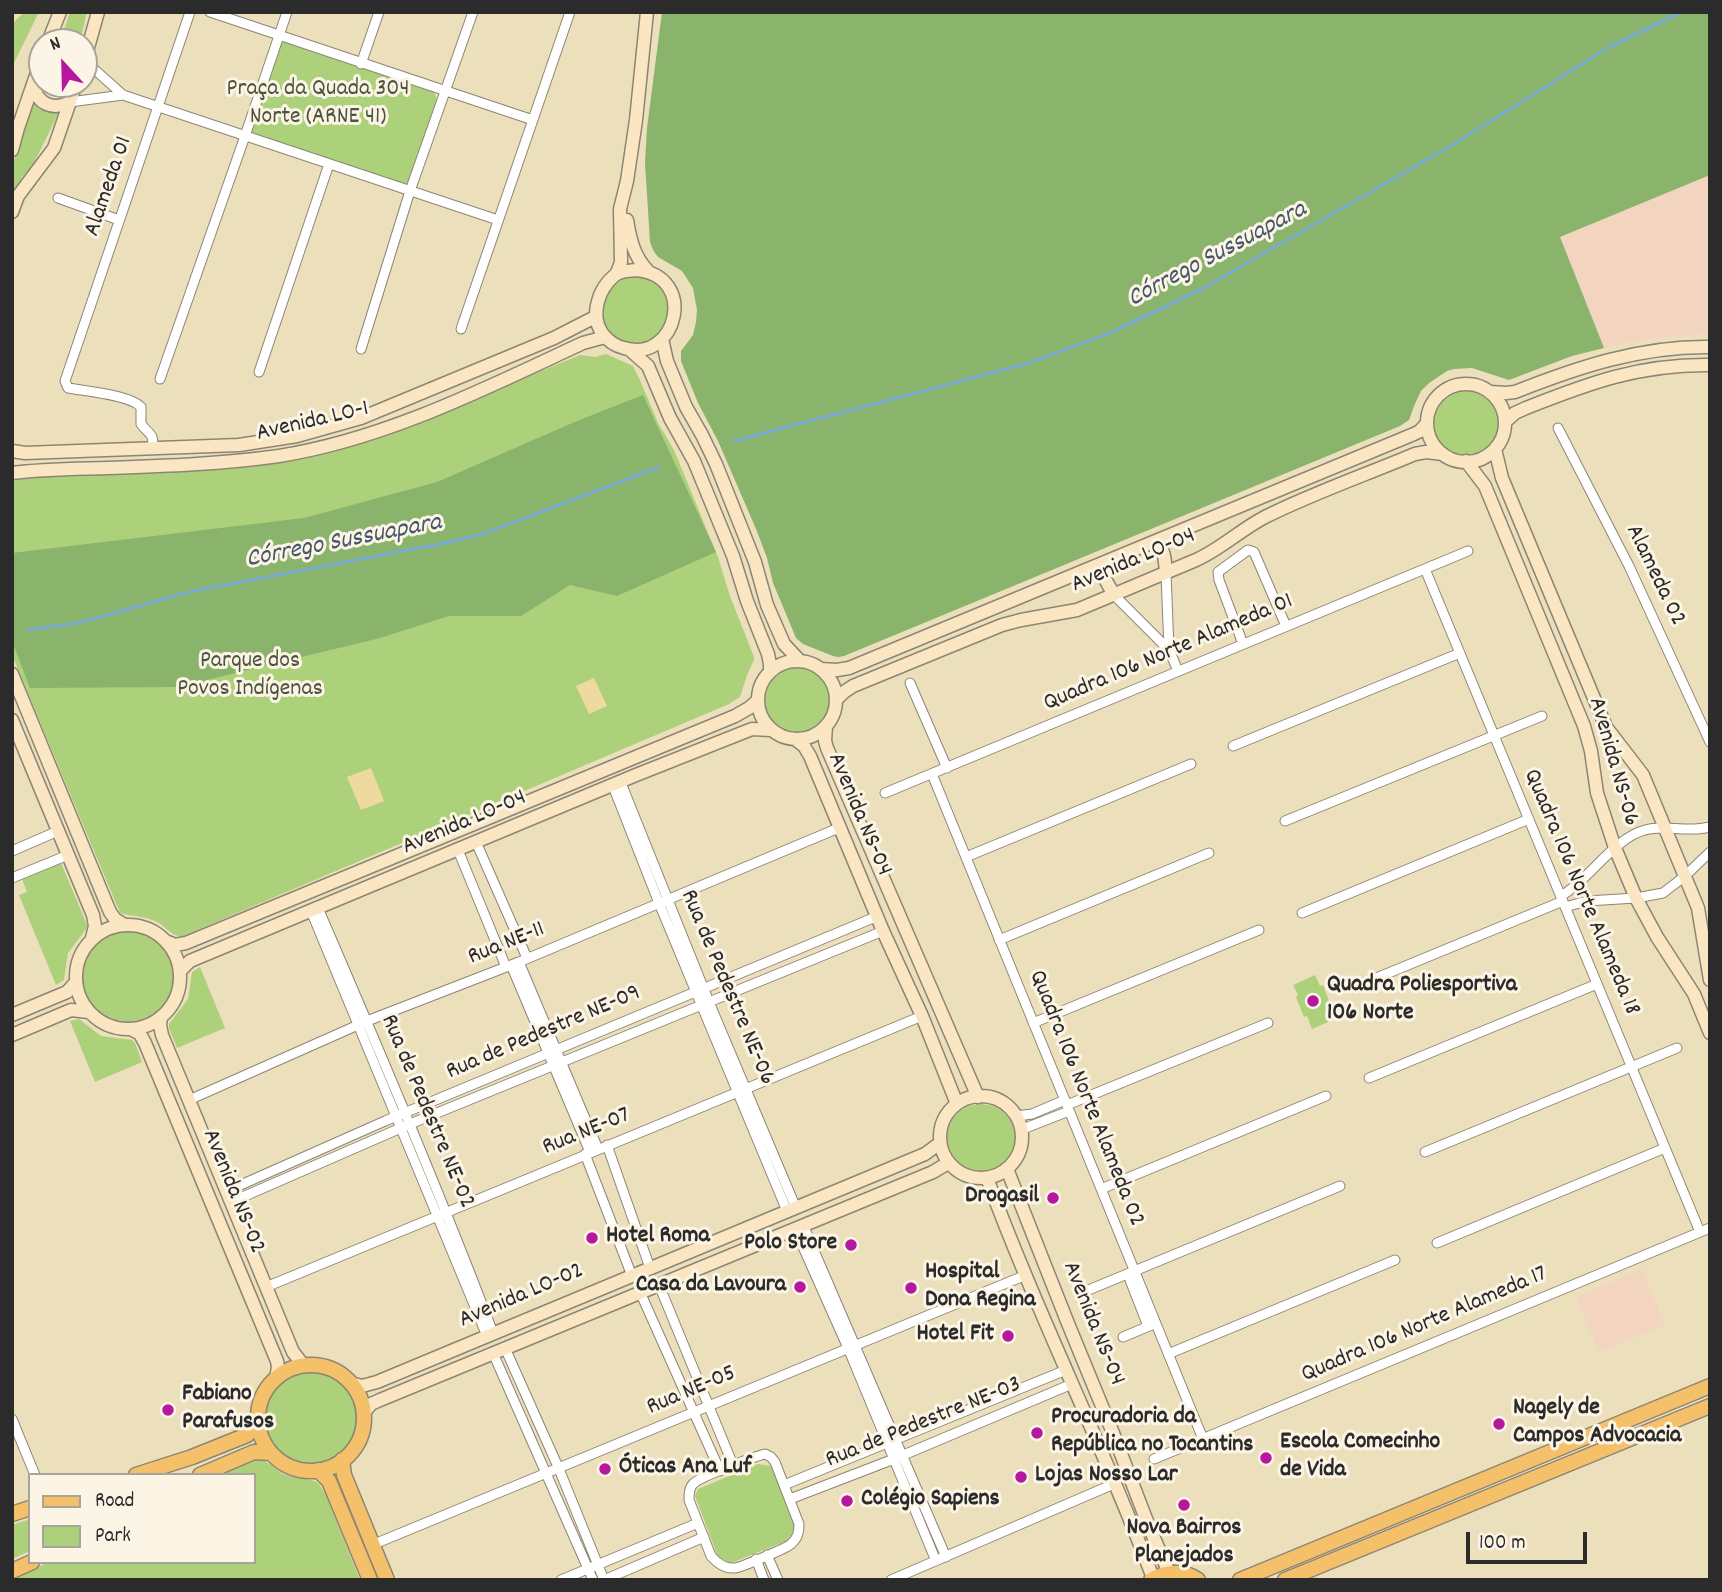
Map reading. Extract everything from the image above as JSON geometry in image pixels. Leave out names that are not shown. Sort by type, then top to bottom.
[{"type":"main road","points":[[304,1366],[329,1368],[350,1382],[359,1396],[363,1414],[359,1439],[351,1451],[342,1460],[318,1470],[305,1470],[282,1462],[271,1453],[262,1439],[258,1423],[259,1410],[267,1389],[288,1371],[304,1366]]},
{"type":"main road","points":[[1240,1580],[1710,1386]]},
{"type":"main road","points":[[1285,1580],[1710,1406]]},
{"type":"main road","points":[[142,1473],[247,1435],[258,1423]]},
{"type":"main road","points":[[205,1473],[254,1452],[271,1453]]},
{"type":"main road","points":[[342,1460],[344,1475],[387,1580]]},
{"type":"main road","points":[[318,1470],[329,1481],[370,1580]]},
{"type":"main road","points":[[12,1571],[28,1564]]},
{"type":"main road","points":[[1152,1579],[1169,1573],[1193,1576],[1198,1580]]},
{"type":"street","name":"Alameda 01","points":[[152,449],[153,439],[141,424],[141,407],[137,402],[68,388],[65,381],[190,12]]},
{"type":"street","points":[[210,12],[533,120]]},
{"type":"street","points":[[160,379],[287,12]]},
{"type":"street","points":[[361,64],[379,12]]},
{"type":"street","points":[[361,349],[410,191],[474,12]]},
{"type":"street","points":[[461,329],[570,12]]},
{"type":"street","points":[[627,181],[626,212],[631,242],[640,264],[660,277],[669,287],[676,312],[673,325],[655,345],[630,350],[616,346],[605,337],[597,326],[595,317],[597,300],[617,274],[621,262],[621,209],[636,120],[647,12]]},
{"type":"street","points":[[98,73],[123,95],[498,220]]},
{"type":"street","points":[[38,98],[50,106],[60,106],[70,102],[123,95]]},
{"type":"street","points":[[13,146],[15,128],[28,97]]},
{"type":"street","points":[[12,212],[18,196],[54,148],[71,98]]},
{"type":"street","points":[[259,372],[329,164]]},
{"type":"street","points":[[58,198],[119,219]]},
{"type":"street","points":[[617,274],[636,270],[648,271]]},
{"type":"street","name":"Avenida LO-1","points":[[12,451],[25,453],[152,449],[245,444],[298,436],[361,418],[554,338],[595,317]]},
{"type":"street","name":"Avenida LO-1","points":[[12,473],[44,469],[219,462],[305,450],[343,441],[449,404],[583,344],[605,337]]},
{"type":"street","points":[[662,339],[667,361],[686,407],[716,464],[784,645],[800,661]]},
{"type":"street","points":[[1491,392],[1515,392],[1572,370],[1626,355],[1661,349],[1710,347]]},
{"type":"street","points":[[630,350],[648,366],[670,418],[694,461],[735,562],[768,654],[770,672]]},
{"type":"street","points":[[1505,422],[1525,408],[1602,379],[1643,369],[1710,365]]},
{"type":"street","points":[[1470,384],[1491,392],[1501,405],[1505,422],[1504,434],[1495,449],[1481,458],[1466,461],[1443,454],[1432,442],[1427,423],[1433,401],[1440,394],[1456,385],[1470,384]]},
{"type":"street","name":"Avenida LO-04","points":[[820,669],[849,668],[1414,434],[1427,423]]},
{"type":"street","name":"Alameda 02","points":[[1558,428],[1629,566],[1710,742]]},
{"type":"street","name":"Avenida NS-06","points":[[1495,449],[1503,478],[1606,727],[1643,775],[1698,908],[1710,980]]},
{"type":"street","name":"Avenida LO-04","points":[[836,700],[849,688],[1002,625],[1073,611],[1166,573],[1209,554],[1262,519],[1297,502],[1416,454],[1443,454]]},
{"type":"street","name":"Avenida NS-06","points":[[1466,461],[1485,486],[1584,726],[1591,751],[1597,793],[1615,848],[1636,898],[1657,937],[1694,994],[1710,1033]]},
{"type":"street","points":[[1156,541],[1164,554],[1170,652],[1178,671]]},
{"type":"street","points":[[1243,645],[1218,572],[1248,550],[1254,552],[1286,626]]},
{"type":"street","name":"Quadra 106 Norte Alameda 01","points":[[885,793],[1468,551]]},
{"type":"street","points":[[1103,563],[1105,579],[1114,595],[1170,652]]},
{"type":"street","name":"Quadra 106 Norte Alameda 18","points":[[1425,569],[1700,1232]]},
{"type":"street","points":[[1233,746],[1460,653]]},
{"type":"street","points":[[771,730],[761,716],[758,700],[760,686],[770,672],[783,663],[800,661],[811,663],[820,669],[831,681],[836,700]]},
{"type":"street","points":[[12,674],[110,912],[123,925]]},
{"type":"street","points":[[910,683],[947,768]]},
{"type":"street","name":"Avenida LO-04","points":[[168,942],[180,944],[199,937],[735,716],[758,700]]},
{"type":"street","name":"Avenida NS-04","points":[[771,730],[781,736],[795,739],[813,736],[826,726],[833,715],[836,700]]},
{"type":"street","points":[[1285,821],[1542,716]]},
{"type":"street","points":[[12,720],[15,736],[93,915],[95,927],[92,938],[79,957],[76,970],[79,997],[89,1012],[109,1026],[131,1029],[147,1025],[161,1017],[178,993],[178,959],[168,942],[158,933],[137,925],[107,929],[92,938]]},
{"type":"street","name":"Avenida NS-04","points":[[826,726],[827,748],[978,1097]]},
{"type":"street","name":"Avenida LO-04","points":[[180,971],[190,961],[746,731],[755,728],[771,730]]},
{"type":"street","name":"Avenida NS-04","points":[[795,739],[809,753],[957,1104]]},
{"type":"street","points":[[966,857],[1191,764]]},
{"type":"street","name":"Quadra 106 Norte Alameda 02","points":[[932,774],[1101,1189],[1132,1275],[1203,1439]]},
{"type":"street","name":"Rua de Pedestre NE-06","points":[[617,784],[792,1210]]},
{"type":"street","points":[[1302,913],[1529,819]]},
{"type":"street","name":"Rua NE-11","points":[[189,1100],[363,1023],[516,963],[841,827]]},
{"type":"street","points":[[1563,901],[1627,837],[1644,830],[1664,827],[1694,830],[1710,827]]},
{"type":"street","points":[[12,851],[58,831]]},
{"type":"street","points":[[476,842],[516,963],[556,1063],[650,1268]]},
{"type":"street","points":[[458,850],[516,963]]},
{"type":"street","points":[[1357,986],[1563,901],[1636,898],[1663,893],[1710,852]]},
{"type":"street","points":[[999,940],[1209,853]]},
{"type":"street","points":[[12,878],[68,855]]},
{"type":"street","name":"Rua de Pedestre NE-02","points":[[314,909],[401,1115],[437,1215],[490,1335]]},
{"type":"street","name":"Rua de Pedestre NE-09","points":[[229,1197],[401,1115],[878,916]]},
{"type":"street","points":[[1033,1023],[1259,930]]},
{"type":"street","name":"Rua de Pedestre NE-09","points":[[229,1197],[883,931]]},
{"type":"street","points":[[12,1015],[67,992],[76,982]]},
{"type":"street","points":[[1369,1078],[1597,984]]},
{"type":"street","points":[[12,1035],[71,1010],[89,1012]]},
{"type":"street","name":"Rua NE-07","points":[[266,1287],[922,1016]]},
{"type":"street","name":"Avenida NS-02","points":[[161,1017],[162,1035],[295,1357],[304,1366]]},
{"type":"street","points":[[1023,1129],[1067,1106],[1268,1023]]},
{"type":"street","name":"Avenida NS-02","points":[[131,1029],[140,1034],[145,1043],[277,1361],[276,1379]]},
{"type":"street","points":[[1425,1152],[1678,1048]]},
{"type":"street","points":[[1101,1189],[1326,1096]]},
{"type":"street","points":[[978,1097],[994,1099],[1004,1104],[1017,1116],[1023,1129],[1020,1152],[1007,1169],[987,1178],[965,1175],[948,1163],[940,1143],[945,1117],[957,1104],[978,1097]]},
{"type":"street","points":[[1017,1116],[1067,1106]]},
{"type":"street","name":"Rua de Pedestre NE-02","points":[[405,1126],[447,1211],[490,1335]]},
{"type":"street","name":"Avenida LO-02","points":[[350,1382],[360,1386],[374,1383],[925,1154],[940,1143]]},
{"type":"street","points":[[1437,1242],[1665,1148]]},
{"type":"street","points":[[595,1150],[632,1276]]},
{"type":"street","name":"Avenida LO-02","points":[[363,1414],[369,1405],[377,1401],[933,1172],[948,1163]]},
{"type":"street","name":"Avenida NS-04","points":[[1007,1169],[1169,1573]]},
{"type":"street","name":"Avenida NS-04","points":[[987,1178],[1116,1483],[1152,1579]]},
{"type":"street","points":[[1086,1291],[1132,1275],[1340,1186]]},
{"type":"street","points":[[799,1227],[892,1441],[936,1561]]},
{"type":"street","name":"Quadra 106 Norte Alameda 17","points":[[1154,1458],[1710,1228]]},
{"type":"street","points":[[1168,1354],[1395,1260]]},
{"type":"street","name":"Rua NE-05","points":[[372,1545],[1026,1275]]},
{"type":"street","points":[[659,1284],[733,1465]]},
{"type":"street","points":[[640,1292],[720,1471]]},
{"type":"street","points":[[1123,1337],[1152,1324]]},
{"type":"street","points":[[499,1350],[559,1469],[604,1580],[704,1537]]},
{"type":"street","points":[[499,1350],[547,1474],[593,1580]]},
{"type":"street","name":"Rua de Pedestre NE-03","points":[[784,1485],[1066,1370]]},
{"type":"street","name":"Rua de Pedestre NE-03","points":[[790,1499],[1072,1384]]},
{"type":"street","points":[[12,1419],[34,1473]]},
{"type":"street","points":[[765,1454],[771,1457],[800,1524],[799,1533],[790,1545],[735,1568],[716,1562],[689,1500],[693,1483],[733,1465],[765,1454]]},
{"type":"street","points":[[898,1457],[946,1557]]},
{"type":"street","points":[[891,1580],[1116,1483]]},
{"type":"street","points":[[561,1580],[698,1523]]},
{"type":"street","points":[[767,1555],[778,1580]]},
{"type":"street","points":[[756,1559],[764,1580]]},
{"type":"shaded area","points":[[1710,175],[1710,334],[1642,339],[1604,348],[1559,237]]},
{"type":"shaded area","points":[[1642,1269],[1665,1325],[1599,1352],[1576,1297]]},
{"type":"green space","points":[[24,12],[39,12],[31,28],[28,28],[28,34],[12,67],[12,24]]},
{"type":"green space","points":[[70,12],[87,12],[83,28],[65,28]]},
{"type":"green space","points":[[662,12],[1710,12],[1710,175],[1560,237],[1604,348],[1572,356],[1509,380],[1472,368],[1447,371],[1421,391],[1409,420],[1400,426],[838,657],[803,644],[796,638],[773,583],[756,529],[681,361],[681,351],[693,335],[696,322],[693,288],[682,271],[658,257],[653,250],[650,242],[645,163]]},
{"type":"green space","name":"Praça da Quada 304 Norte (ARNE 41)","points":[[281,40],[434,92],[437,105],[407,185],[250,134]]},
{"type":"green space","points":[[34,102],[39,109],[59,112],[33,165],[22,177],[12,197],[12,166]]},
{"type":"green space","points":[[635,276],[648,279],[659,286],[666,297],[669,310],[666,323],[659,334],[648,341],[635,344],[622,341],[611,334],[604,323],[601,310],[604,297],[611,286],[622,279]]},
{"type":"green space","name":"Parque dos Povos Indígenas","points":[[606,354],[633,366],[658,423],[674,450],[718,557],[754,657],[740,697],[183,936],[173,934],[154,921],[120,913],[12,655],[12,481],[43,475],[286,460],[447,410],[580,355],[595,357]]},
{"type":"green space","points":[[1466,389],[1479,392],[1490,399],[1497,410],[1500,423],[1497,436],[1490,447],[1479,454],[1466,457],[1453,454],[1442,447],[1435,436],[1432,423],[1435,410],[1442,399],[1453,392]]},
{"type":"green space","points":[[643,395],[716,552],[617,596],[570,585],[521,616],[449,616],[380,638],[178,687],[30,688],[12,641],[12,553],[304,518],[437,482]]},
{"type":"green space","points":[[790,667],[804,667],[816,672],[825,681],[830,700],[828,713],[821,724],[804,733],[790,733],[778,728],[769,719],[764,707],[764,693],[769,681],[778,672]]},
{"type":"green space","points":[[61,863],[87,928],[68,953],[64,980],[56,985],[19,895],[27,892],[22,879]]},
{"type":"green space","points":[[128,930],[146,934],[161,944],[171,959],[175,977],[171,995],[161,1010],[146,1020],[128,1024],[110,1020],[95,1010],[85,995],[81,977],[85,959],[95,944],[110,934]]},
{"type":"green space","points":[[200,967],[225,1028],[177,1048],[169,1024],[188,999],[192,972]]},
{"type":"green space","name":"Quadra Poliesportiva 106 Norte","points":[[1315,975],[1320,986],[1323,985],[1335,1019],[1312,1029],[1307,1016],[1304,1017],[1293,985]]},
{"type":"green space","points":[[79,1019],[101,1036],[132,1040],[142,1062],[95,1082],[70,1021]]},
{"type":"green space","points":[[981,1104],[994,1107],[1005,1114],[1012,1125],[1015,1138],[1012,1151],[1005,1162],[994,1169],[981,1172],[968,1169],[957,1162],[950,1151],[947,1138],[950,1125],[957,1114],[968,1107]]},
{"type":"green space","points":[[310,1372],[328,1376],[343,1386],[353,1401],[357,1419],[353,1437],[343,1452],[328,1462],[310,1466],[292,1462],[277,1452],[267,1437],[263,1419],[267,1401],[277,1386],[292,1376]]},
{"type":"green space","points":[[257,1458],[286,1475],[314,1481],[325,1493],[360,1580],[12,1580],[44,1564],[256,1564],[256,1473],[222,1473]]},
{"type":"green space","points":[[758,1464],[771,1466],[796,1526],[789,1540],[731,1563],[718,1557],[695,1496],[698,1489]]},
{"type":"green space","points":[[28,1520],[28,1552],[12,1559],[12,1525]]},
{"type":"sand","points":[[594,678],[607,706],[589,714],[576,686]]},
{"type":"sand","points":[[371,768],[384,801],[361,810],[347,777]]},
{"type":"waterway","name":"Córrego Sussuapara","points":[[734,441],[1029,363],[1110,333],[1202,289],[1454,144],[1611,46],[1682,12]]},
{"type":"waterway","name":"Córrego Sussuapara","points":[[27,630],[78,623],[193,591],[456,541],[485,533],[659,467]]},
{"type":"place","name":"Quadra Poliesportiva 106 Norte","points":[[1313,1001]]},
{"type":"place","name":"Drogasil","points":[[1053,1198]]},
{"type":"place","name":"Hotel Roma","points":[[592,1238]]},
{"type":"place","name":"Polo Store","points":[[851,1245]]},
{"type":"place","name":"Casa da Lavoura","points":[[800,1287]]},
{"type":"place","name":"Hospital Dona Regina","points":[[911,1288]]},
{"type":"place","name":"Hotel Fit","points":[[1008,1336]]},
{"type":"place","name":"Fabiano Parafusos","points":[[168,1410]]},
{"type":"place","name":"Nagely de Campos Advocacia","points":[[1499,1424]]},
{"type":"place","name":"Procuradoria da República no Tocantins","points":[[1037,1433]]},
{"type":"place","name":"Escola Comecinho de Vida","points":[[1266,1458]]},
{"type":"place","name":"Óticas Ana Luf","points":[[605,1469]]},
{"type":"place","name":"Lojas Nosso Lar","points":[[1021,1477]]},
{"type":"place","name":"Colégio Sapiens","points":[[847,1501]]},
{"type":"place","name":"Nova Bairros Planejados","points":[[1184,1505]]}]
